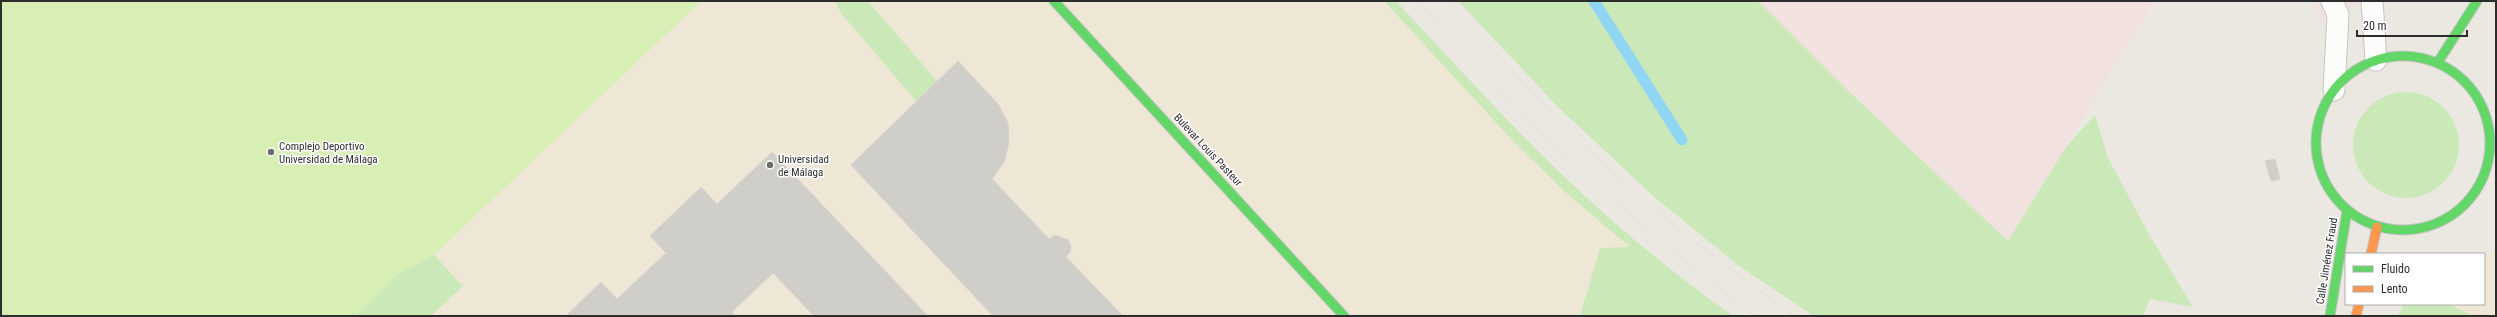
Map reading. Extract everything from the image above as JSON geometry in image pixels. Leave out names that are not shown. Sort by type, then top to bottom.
[{"type":"main road","name":"Bulevar Louis Pasteur","points":[[1054,1],[1344,316]]},
{"type":"main road","points":[[2438,62],[2477,1]]},
{"type":"main road","points":[[2407,55],[2438,62],[2459,75],[2477,95],[2485,108],[2492,144],[2468,204],[2438,225],[2400,231],[2377,227],[2347,211],[2336,199],[2321,174],[2316,140],[2320,116],[2334,90],[2358,68],[2376,60],[2407,55]]},
{"type":"main road","name":"Calle Jiménez Fraud","points":[[2330,316],[2347,211]]},
{"type":"main road","points":[[2371,253],[2377,227]]},
{"type":"main road","points":[[2356,316],[2359,305]]},
{"type":"lane","points":[[2332,1],[2338,15],[2334,90]]},
{"type":"lane","points":[[2372,1],[2376,60]]},
{"type":"shaded area","name":"Universidad de Málaga","points":[[1,1],[1384,1],[1511,139],[1716,316],[1,316]]},
{"type":"shaded area","points":[[1758,1],[2154,1],[2008,241],[1842,85]]},
{"type":"shaded area","points":[[2315,1],[2376,1],[2361,4],[2321,24]]},
{"type":"shaded area","points":[[2496,249],[2496,316],[2398,316],[2404,305],[2485,305],[2485,257]]},
{"type":"green space","name":"Complejo Deportivo Universidad de Málaga","points":[[1,1],[701,1],[434,255],[398,274],[356,316],[1,316]]},
{"type":"green space","points":[[835,1],[868,1],[937,81],[916,101],[841,13]]},
{"type":"green space","points":[[1384,1],[1396,1],[1503,115],[1589,200],[1649,252],[1733,316],[1580,316],[1600,248],[1630,247],[1565,192],[1511,139]]},
{"type":"green space","points":[[1458,1],[1758,1],[1842,85],[2008,241],[2066,147],[2095,115],[2108,158],[2150,236],[2193,307],[2150,299],[2143,316],[1814,316],[1739,266],[1653,196],[1558,107]]},
{"type":"green space","points":[[2406,92],[2426,96],[2443,108],[2455,125],[2459,145],[2455,165],[2443,182],[2426,194],[2406,198],[2386,194],[2369,182],[2357,165],[2353,145],[2357,125],[2369,108],[2386,96]]},
{"type":"green space","points":[[434,255],[463,286],[431,316],[356,316],[398,274]]},
{"type":"green space","points":[[2404,305],[2451,305],[2472,316],[2398,316]]},
{"type":"building","points":[[958,61],[998,104],[1008,123],[1009,143],[1004,162],[992,179],[1049,239],[1055,235],[1068,240],[1071,246],[1070,252],[1066,257],[1123,316],[993,316],[851,165]]},
{"type":"building","points":[[772,152],[928,316],[814,316],[773,273],[732,312],[735,316],[566,316],[601,282],[617,299],[666,253],[650,236],[701,187],[717,204]]},
{"type":"building","points":[[2275,159],[2280,179],[2271,181],[2265,161]]},
{"type":"waterway","points":[[1594,1],[1682,140]]},
{"type":"tram line","points":[[1417,1],[1510,100],[1567,157],[1672,251],[1755,316]]},
{"type":"tram line","points":[[1447,1],[1573,136],[1670,223],[1794,316]]},
{"type":"traffic: fast","points":[[1054,1],[1344,316]]},
{"type":"traffic: fast","points":[[2438,62],[2477,1]]},
{"type":"traffic: fast","points":[[2403,56],[2420,58],[2444,66],[2458,76],[2470,88],[2480,102],[2486,118],[2490,143],[2488,160],[2480,184],[2470,198],[2458,210],[2444,220],[2428,226],[2403,230],[2386,228],[2362,220],[2348,210],[2336,198],[2326,184],[2320,168],[2316,143],[2318,126],[2326,102],[2336,88],[2348,76],[2362,66],[2378,60],[2403,56]]},
{"type":"traffic: fast","points":[[2330,316],[2347,211]]},
{"type":"traffic: slow","points":[[2371,253],[2377,227]]},
{"type":"traffic: slow","points":[[2356,316],[2359,305]]},
{"type":"place","name":"Complejo Deportivo Universidad de Málaga","points":[[271,152]]},
{"type":"place","name":"Universidad de Málaga","points":[[770,165]]}]
